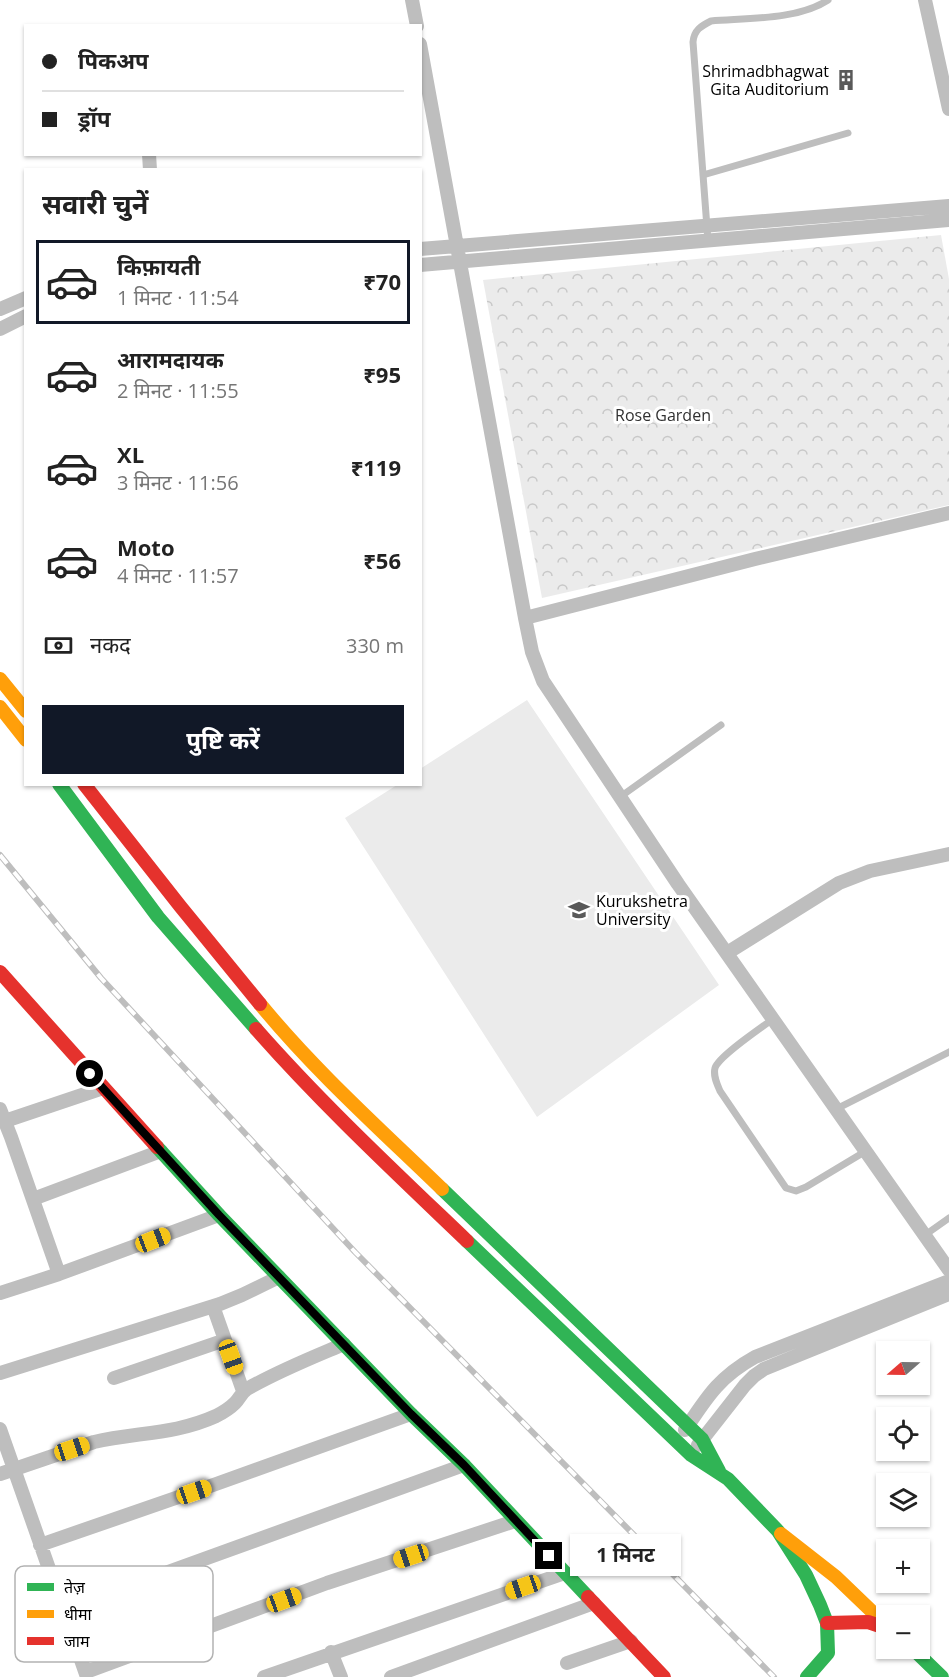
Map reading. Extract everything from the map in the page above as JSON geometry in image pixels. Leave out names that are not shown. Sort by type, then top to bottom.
[{"type":"main road","points":[[0,679],[24,709]]},
{"type":"main road","points":[[0,707],[24,737]]},
{"type":"main road","points":[[60,786],[158,917],[288,1066],[677,1442],[691,1455],[719,1472],[778,1531],[844,1582],[876,1616]]},
{"type":"main road","points":[[86,786],[261,1005],[322,1072],[702,1439],[719,1472]]},
{"type":"main road","points":[[0,972],[219,1215],[411,1414],[464,1465],[664,1677]]},
{"type":"main road","points":[[778,1531],[806,1575],[826,1623],[828,1653],[807,1677]]},
{"type":"main road","points":[[826,1623],[868,1622],[876,1624]]},
{"type":"main road","points":[[923,1659],[942,1677]]},
{"type":"street","points":[[412,0],[417,24]]},
{"type":"street","points":[[925,0],[949,109]]},
{"type":"street","points":[[422,55],[525,618],[532,652],[543,681],[678,884],[949,1270]]},
{"type":"street","points":[[422,249],[949,206]]},
{"type":"street","points":[[422,265],[949,220]]},
{"type":"street","points":[[0,309],[24,299]]},
{"type":"street","points":[[0,329],[24,317]]},
{"type":"street","points":[[525,618],[755,559],[949,513]]},
{"type":"street","points":[[727,953],[838,883],[870,871],[949,854]]},
{"type":"street","points":[[59,1274],[3,1115],[103,1088]]},
{"type":"street","points":[[33,1198],[161,1151]]},
{"type":"street","points":[[0,1293],[59,1274],[219,1215]]},
{"type":"street","points":[[0,1374],[213,1306],[279,1277]]},
{"type":"street","points":[[677,1442],[698,1408],[714,1388],[738,1366],[755,1357],[949,1281]]},
{"type":"street","points":[[691,1455],[754,1376],[949,1294]]},
{"type":"street","points":[[213,1306],[243,1391]]},
{"type":"street","points":[[114,1378],[225,1340]]},
{"type":"street","points":[[0,1473],[94,1442],[162,1433],[199,1423],[235,1404],[243,1391],[280,1371],[344,1344]]},
{"type":"street","points":[[40,1545],[411,1414]]},
{"type":"street","points":[[0,1429],[47,1566]]},
{"type":"street","points":[[185,1566],[464,1465]]},
{"type":"street","points":[[213,1627],[327,1583],[515,1521]]},
{"type":"street","points":[[264,1677],[565,1573]]},
{"type":"street","points":[[392,1677],[594,1603]]},
{"type":"street","points":[[567,1663],[631,1641]]},
{"type":"street","points":[[332,1653],[341,1677]]},
{"type":"street","points":[[87,1675],[121,1662]]},
{"type":"lane","points":[[708,241],[694,34],[702,25],[711,21],[790,15],[818,7],[828,0]]},
{"type":"lane","points":[[703,176],[848,133]]},
{"type":"lane","points":[[620,797],[721,725]]},
{"type":"lane","points":[[773,1019],[723,1058],[716,1066],[714,1076],[720,1091],[786,1188],[796,1191],[806,1187],[866,1151]]},
{"type":"lane","points":[[836,1109],[949,1052]]},
{"type":"lane","points":[[925,1235],[949,1218]]},
{"type":"green space","name":"Rose Garden","points":[[941,235],[949,279],[949,505],[542,598],[483,280]]},
{"type":"green space","points":[[527,700],[719,985],[537,1117],[345,818],[395,786],[422,786],[422,768]]},
{"type":"railway","points":[[0,855],[101,978],[355,1252],[774,1677]]},
{"type":"traffic: fast","points":[[60,786],[158,917],[256,1029]]},
{"type":"traffic: fast","points":[[157,1147],[219,1215],[411,1414],[464,1465],[588,1597]]},
{"type":"traffic: fast","points":[[442,1189],[702,1439],[719,1471]]},
{"type":"traffic: fast","points":[[467,1241],[691,1455],[728,1479],[778,1531],[806,1575],[827,1623],[828,1653],[807,1677]]},
{"type":"traffic: fast","points":[[923,1659],[942,1677]]},
{"type":"traffic: slow","points":[[0,679],[24,709]]},
{"type":"traffic: slow","points":[[0,707],[24,737]]},
{"type":"traffic: slow","points":[[260,1004],[325,1076],[442,1189]]},
{"type":"traffic: slow","points":[[781,1534],[836,1577],[876,1615]]},
{"type":"traffic: jam","points":[[86,786],[260,1004]]},
{"type":"traffic: jam","points":[[0,972],[157,1147]]},
{"type":"traffic: jam","points":[[256,1029],[333,1111],[467,1241]]},
{"type":"traffic: jam","points":[[588,1597],[664,1677]]},
{"type":"traffic: jam","points":[[827,1623],[868,1622],[876,1625]]},
{"type":"place","name":"Shrimadbhagwat Gita Auditorium","points":[[846,80]]},
{"type":"place","name":"Kurukshetra University","points":[[579,910]]},
{"type":"route","points":[[90,1074],[219,1215],[411,1414],[464,1465],[549,1556]]}]
